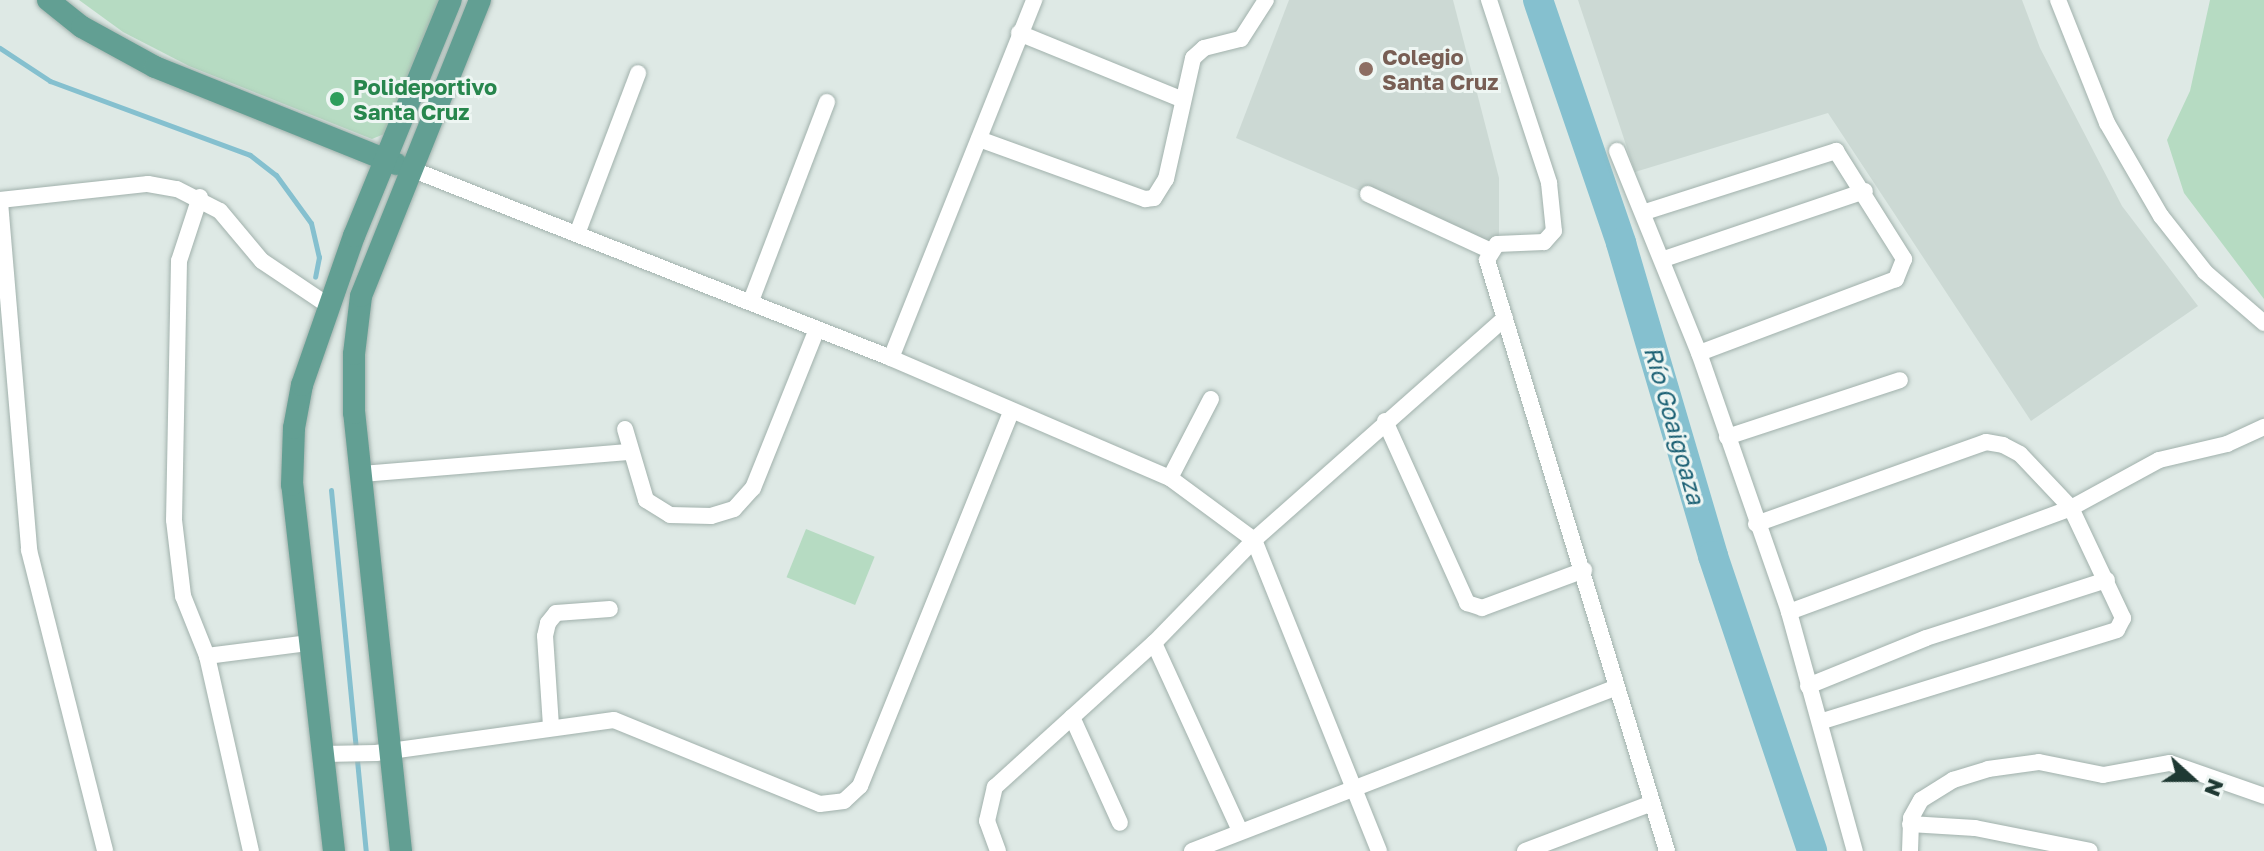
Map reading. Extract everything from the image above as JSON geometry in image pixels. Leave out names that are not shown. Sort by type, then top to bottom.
[{"type":"main road","points":[[48,0],[82,27],[155,67],[411,169]]},
{"type":"main road","points":[[334,851],[330,754],[309,643],[292,485],[294,428],[302,385],[329,306],[384,160],[451,0]]},
{"type":"main road","points":[[401,851],[383,752],[354,413],[361,296],[480,0]]},
{"type":"street","points":[[891,358],[1034,0]]},
{"type":"street","points":[[979,139],[1150,199],[1166,179],[1181,99],[1195,54],[1241,39],[1266,0]]},
{"type":"street","points":[[1489,0],[1549,183],[1554,227],[1548,240],[1497,244],[1489,250],[1488,265],[1584,570],[1615,688],[1667,851]]},
{"type":"street","points":[[2058,0],[2107,123],[2161,216],[2205,272],[2264,323]]},
{"type":"street","points":[[1019,33],[1181,99]]},
{"type":"street","points":[[577,234],[638,73]]},
{"type":"street","points":[[751,301],[827,102]]},
{"type":"street","points":[[1617,151],[1664,259],[1789,612],[1855,851]]},
{"type":"street","points":[[1645,212],[1828,151],[1842,157],[1904,259],[1896,279],[1699,353]]},
{"type":"street","points":[[411,169],[751,301],[1170,478],[1254,540],[1356,787],[1379,851]]},
{"type":"street","points":[[105,851],[29,550],[7,369],[0,201],[148,184],[200,197],[241,231],[262,261],[329,306]]},
{"type":"street","points":[[1664,259],[1865,191]]},
{"type":"street","points":[[1368,194],[1489,250]]},
{"type":"street","points":[[200,197],[179,261],[174,520],[183,596],[207,656],[251,851]]},
{"type":"street","points":[[998,851],[987,821],[995,787],[1154,643],[1254,540],[1505,318]]},
{"type":"street","points":[[625,429],[629,452],[646,500],[670,515],[711,516],[734,509],[753,488],[817,329]]},
{"type":"street","points":[[1727,437],[1900,380]]},
{"type":"street","points":[[1170,478],[1211,399]]},
{"type":"street","points":[[330,754],[383,752],[551,726],[614,720],[820,804],[844,801],[860,786],[1011,413]]},
{"type":"street","points":[[1385,421],[1467,603],[1482,608],[1584,570]]},
{"type":"street","points":[[1789,612],[2071,508],[2159,460],[2227,444],[2264,427]]},
{"type":"street","points":[[1756,524],[1986,442],[2020,454],[2071,508],[2123,618],[2117,630],[1820,722]]},
{"type":"street","points":[[361,474],[629,452]]},
{"type":"street","points":[[1808,686],[1926,638],[2107,580]]},
{"type":"street","points":[[551,726],[545,636],[548,623],[556,613],[610,609]]},
{"type":"street","points":[[207,656],[309,643]]},
{"type":"street","points":[[1154,643],[1240,831]]},
{"type":"street","points":[[1192,851],[1615,688]]},
{"type":"street","points":[[1072,717],[1120,823]]},
{"type":"street","points":[[1910,851],[1910,824],[1921,800],[1953,780],[2030,763],[2103,775],[2170,763],[2264,796]]},
{"type":"street","points":[[1525,851],[1652,803]]},
{"type":"street","points":[[1910,824],[1975,828],[2090,851]]},
{"type":"shaded area","name":"Colegio Santa Cruz","points":[[1289,0],[1453,0],[1499,178],[1499,250],[1236,138]]},
{"type":"shaded area","points":[[1578,0],[2022,0],[2040,48],[2122,206],[2198,306],[2031,421],[1828,113],[1635,172]]},
{"type":"green space","name":"Polideportivo Santa Cruz","points":[[79,0],[442,0],[389,132],[372,139],[189,66],[123,32]]},
{"type":"green space","points":[[2210,0],[2264,0],[2264,299],[2184,193],[2167,140],[2190,91]]},
{"type":"green space","points":[[806,529],[875,557],[855,605],[787,577]]},
{"type":"waterway","name":"Río Goaigoaza","points":[[1538,0],[1621,243],[1713,556],[1812,851]]},
{"type":"waterway","points":[[0,48],[50,81],[250,155],[276,175],[311,223],[319,257],[315,277]]},
{"type":"waterway","points":[[331,490],[366,851]]},
{"type":"place","name":"Colegio Santa Cruz","points":[[1366,69]]},
{"type":"place","name":"Polideportivo Santa Cruz","points":[[337,99]]}]
